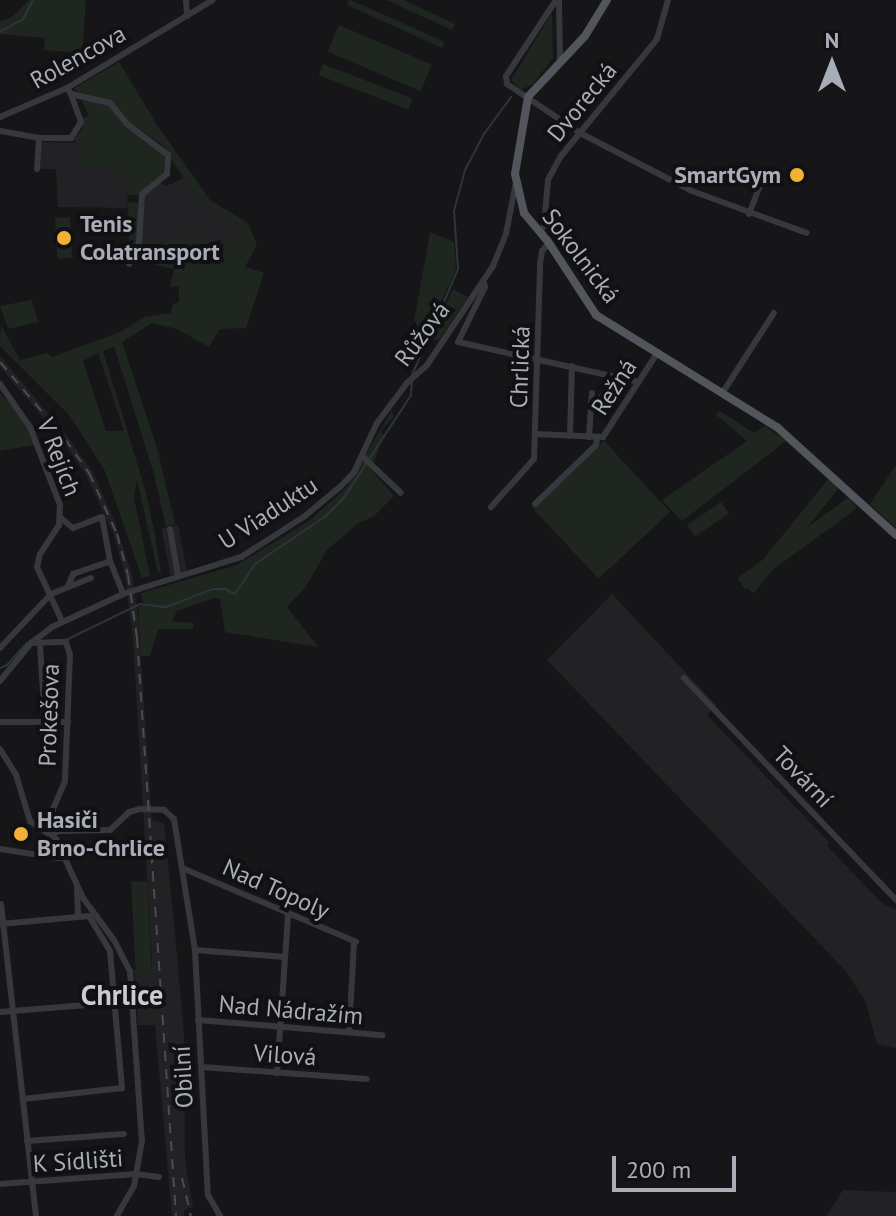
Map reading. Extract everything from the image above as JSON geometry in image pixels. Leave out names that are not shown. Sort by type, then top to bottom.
[{"type":"main road","points":[[528,97],[585,36],[607,0]]},
{"type":"main road","name":"Sokolnická","points":[[528,97],[516,182],[521,208],[549,243],[593,312],[723,392],[797,444],[896,535]]},
{"type":"street","points":[[186,0],[187,16]]},
{"type":"street","name":"Rolencova","points":[[0,117],[69,91],[213,0]]},
{"type":"street","points":[[558,0],[560,62]]},
{"type":"street","points":[[558,0],[506,76],[507,84],[580,133],[692,191],[807,233]]},
{"type":"street","name":"Dvorecká","points":[[540,232],[544,225],[548,180],[561,156],[657,39],[668,0]]},
{"type":"street","points":[[0,131],[39,138],[71,138],[79,131],[81,122],[69,91]]},
{"type":"street","points":[[69,91],[110,103],[127,124],[168,155],[167,174],[142,194],[141,236],[129,264]]},
{"type":"street","points":[[37,169],[39,138]]},
{"type":"street","name":"Růžová","points":[[388,408],[427,365],[483,281],[501,248],[516,182]]},
{"type":"street","points":[[749,214],[760,186]]},
{"type":"street","points":[[510,217],[521,208]]},
{"type":"street","name":"Chrlická","points":[[491,507],[532,464],[536,434],[540,264],[542,251],[549,243]]},
{"type":"street","name":"Růžová","points":[[483,281],[485,287],[458,342],[538,359]]},
{"type":"street","points":[[723,392],[774,313]]},
{"type":"street","name":"Režná","points":[[536,434],[603,437],[658,352]]},
{"type":"street","points":[[538,359],[639,382]]},
{"type":"street","points":[[570,436],[572,366]]},
{"type":"street","points":[[591,403],[599,400],[616,377]]},
{"type":"street","name":"V Rejích","points":[[0,384],[21,409],[59,501],[61,518],[37,560],[38,574],[62,621]]},
{"type":"street","points":[[592,393],[593,438]]},
{"type":"street","name":"U Viaduktu","points":[[0,681],[31,643],[62,621],[123,594],[241,557],[305,516],[348,479],[388,408]]},
{"type":"street","name":"Režná","points":[[535,504],[598,444],[593,438]]},
{"type":"street","points":[[363,457],[401,493]]},
{"type":"street","name":"V Rejích","points":[[61,518],[73,528],[102,517],[110,561],[123,594]]},
{"type":"street","points":[[170,529],[178,576]]},
{"type":"street","points":[[68,586],[73,574],[110,561]]},
{"type":"street","points":[[0,648],[50,596],[91,578]]},
{"type":"street","name":"Prokešova","points":[[40,646],[66,642],[70,655],[65,781],[53,809],[51,835]]},
{"type":"street","points":[[31,643],[40,646],[45,722]]},
{"type":"street","name":"Tovární","points":[[684,678],[896,900]]},
{"type":"street","points":[[0,722],[68,722]]},
{"type":"street","points":[[0,749],[16,775],[30,821],[51,835],[77,887],[121,952],[132,980],[142,1129],[137,1174],[130,1197],[117,1216]]},
{"type":"street","name":"Obilní","points":[[51,835],[60,831],[110,830],[132,811],[164,810],[172,816],[195,950],[208,1195],[220,1216]]},
{"type":"street","points":[[0,849],[64,857],[80,854]]},
{"type":"street","name":"Nad Topoly","points":[[182,868],[355,942],[349,1032]]},
{"type":"street","points":[[77,887],[78,917]]},
{"type":"street","points":[[1,904],[36,1216]]},
{"type":"street","points":[[277,1073],[288,914]]},
{"type":"street","points":[[2,924],[90,917],[110,951],[112,1003],[122,1058],[122,1088],[23,1099]]},
{"type":"street","points":[[195,950],[285,957]]},
{"type":"street","points":[[0,1012],[112,1003]]},
{"type":"street","name":"Nad Nádražím","points":[[198,1020],[382,1035]]},
{"type":"street","name":"Vilová","points":[[202,1067],[367,1079]]},
{"type":"street","points":[[27,1141],[124,1134]]},
{"type":"street","name":"K Sídlišti","points":[[0,1184],[137,1174],[159,1177]]},
{"type":"shaded area","points":[[29,0],[86,0],[82,53],[44,50],[45,38],[0,34],[0,21],[11,18]]},
{"type":"shaded area","points":[[349,0],[445,42],[442,48],[347,5]]},
{"type":"shaded area","points":[[386,0],[404,0],[455,24],[452,30]]},
{"type":"shaded area","points":[[552,13],[553,58],[533,84],[521,90],[511,80]]},
{"type":"shaded area","points":[[339,25],[432,64],[421,91],[328,52]]},
{"type":"shaded area","points":[[119,62],[157,125],[210,200],[248,223],[257,245],[245,267],[264,273],[246,328],[220,329],[209,347],[177,329],[152,323],[122,342],[157,448],[175,524],[166,526],[153,471],[114,346],[103,351],[145,489],[155,535],[161,573],[158,573],[137,480],[134,498],[150,576],[142,578],[105,471],[70,416],[0,346],[1,325],[20,360],[47,353],[52,357],[120,332],[144,317],[171,313],[173,304],[179,302],[179,286],[170,287],[174,269],[134,260],[136,252],[190,236],[214,259],[241,237],[239,225],[198,199],[161,144],[128,121],[112,102],[77,92],[74,88]],"holes":[[[98,353],[124,431],[106,431],[83,361]]]},
{"type":"shaded area","points":[[323,64],[413,98],[408,110],[319,75]]},
{"type":"shaded area","points":[[80,97],[108,104],[165,156],[163,174],[139,195],[127,195],[125,171],[81,168],[83,144],[75,143],[74,139],[82,129],[82,118],[89,116]]},
{"type":"shaded area","points":[[42,142],[83,143],[125,171],[128,208],[58,207],[56,169],[40,169]]},
{"type":"shaded area","points":[[184,178],[198,199],[239,225],[241,237],[214,259],[136,252],[143,195],[160,183],[166,186]]},
{"type":"shaded area","points":[[128,202],[139,203],[139,235],[134,250],[129,249]]},
{"type":"shaded area","name":"Tenis Colatransport","points":[[70,217],[72,258],[57,259],[55,218]]},
{"type":"shaded area","points":[[430,232],[454,242],[456,270],[417,353],[409,350]]},
{"type":"shaded area","points":[[453,289],[468,297],[438,341],[430,337]]},
{"type":"shaded area","points":[[32,300],[38,322],[8,329],[0,306]]},
{"type":"shaded area","points":[[0,356],[68,437],[92,471],[114,519],[132,575],[138,616],[152,820],[164,823],[184,1037],[185,1160],[193,1207],[184,1210],[184,1216],[172,1216],[155,1025],[138,1025],[134,970],[152,969],[152,960],[133,639],[125,576],[114,535],[86,475],[63,441],[0,367]]},
{"type":"shaded area","points":[[0,393],[23,417],[34,445],[0,451]]},
{"type":"shaded area","points":[[392,410],[394,416],[380,432],[384,434],[371,470],[394,496],[374,516],[357,524],[327,550],[305,588],[287,607],[318,647],[225,632],[220,599],[214,598],[177,611],[172,621],[193,623],[193,629],[158,629],[150,656],[141,656],[138,607],[144,605],[141,593],[237,565],[309,521],[346,488]]},
{"type":"shaded area","points":[[720,411],[754,433],[765,426],[786,441],[682,521],[662,500],[747,441],[716,415]]},
{"type":"shaded area","points":[[604,441],[670,512],[598,579],[532,508]]},
{"type":"shaded area","points":[[896,465],[896,528],[870,504]]},
{"type":"shaded area","points":[[829,478],[840,487],[754,593],[743,584]]},
{"type":"shaded area","points":[[849,497],[857,508],[746,589],[737,578]]},
{"type":"shaded area","points":[[721,502],[729,514],[695,537],[687,525]]},
{"type":"shaded area","points":[[178,525],[187,572],[170,575],[161,528]]},
{"type":"shaded area","points":[[612,594],[716,705],[707,715],[830,843],[827,846],[882,903],[896,910],[896,1048],[877,1044],[865,1000],[844,969],[547,660]]},
{"type":"shaded area","points":[[147,881],[152,969],[136,970],[131,882]]},
{"type":"shaded area","points":[[843,1190],[896,1192],[896,1216],[826,1216]]},
{"type":"waterway","points":[[0,32],[23,19],[33,0]]},
{"type":"waterway","points":[[412,375],[458,269],[454,211],[465,170],[484,134],[511,97]]},
{"type":"waterway","points":[[370,458],[411,395],[412,381]]},
{"type":"waterway","points":[[66,640],[140,604],[166,607],[213,589],[225,589],[235,594],[255,564],[326,516],[343,499],[366,464]]},
{"type":"waterway","points":[[0,668],[7,665],[27,643]]},
{"type":"railway","points":[[0,362],[65,439],[89,473],[117,534],[128,575],[137,638],[176,1216]]},
{"type":"railway","points":[[182,1178],[191,1216]]},
{"type":"place","name":"SmartGym","points":[[797,175]]},
{"type":"place","name":"Tenis Colatransport","points":[[64,238]]},
{"type":"place","name":"Hasiči Brno-Chrlice","points":[[21,834]]},
{"type":"district","name":"Chrlice","points":[[122,995]]}]
